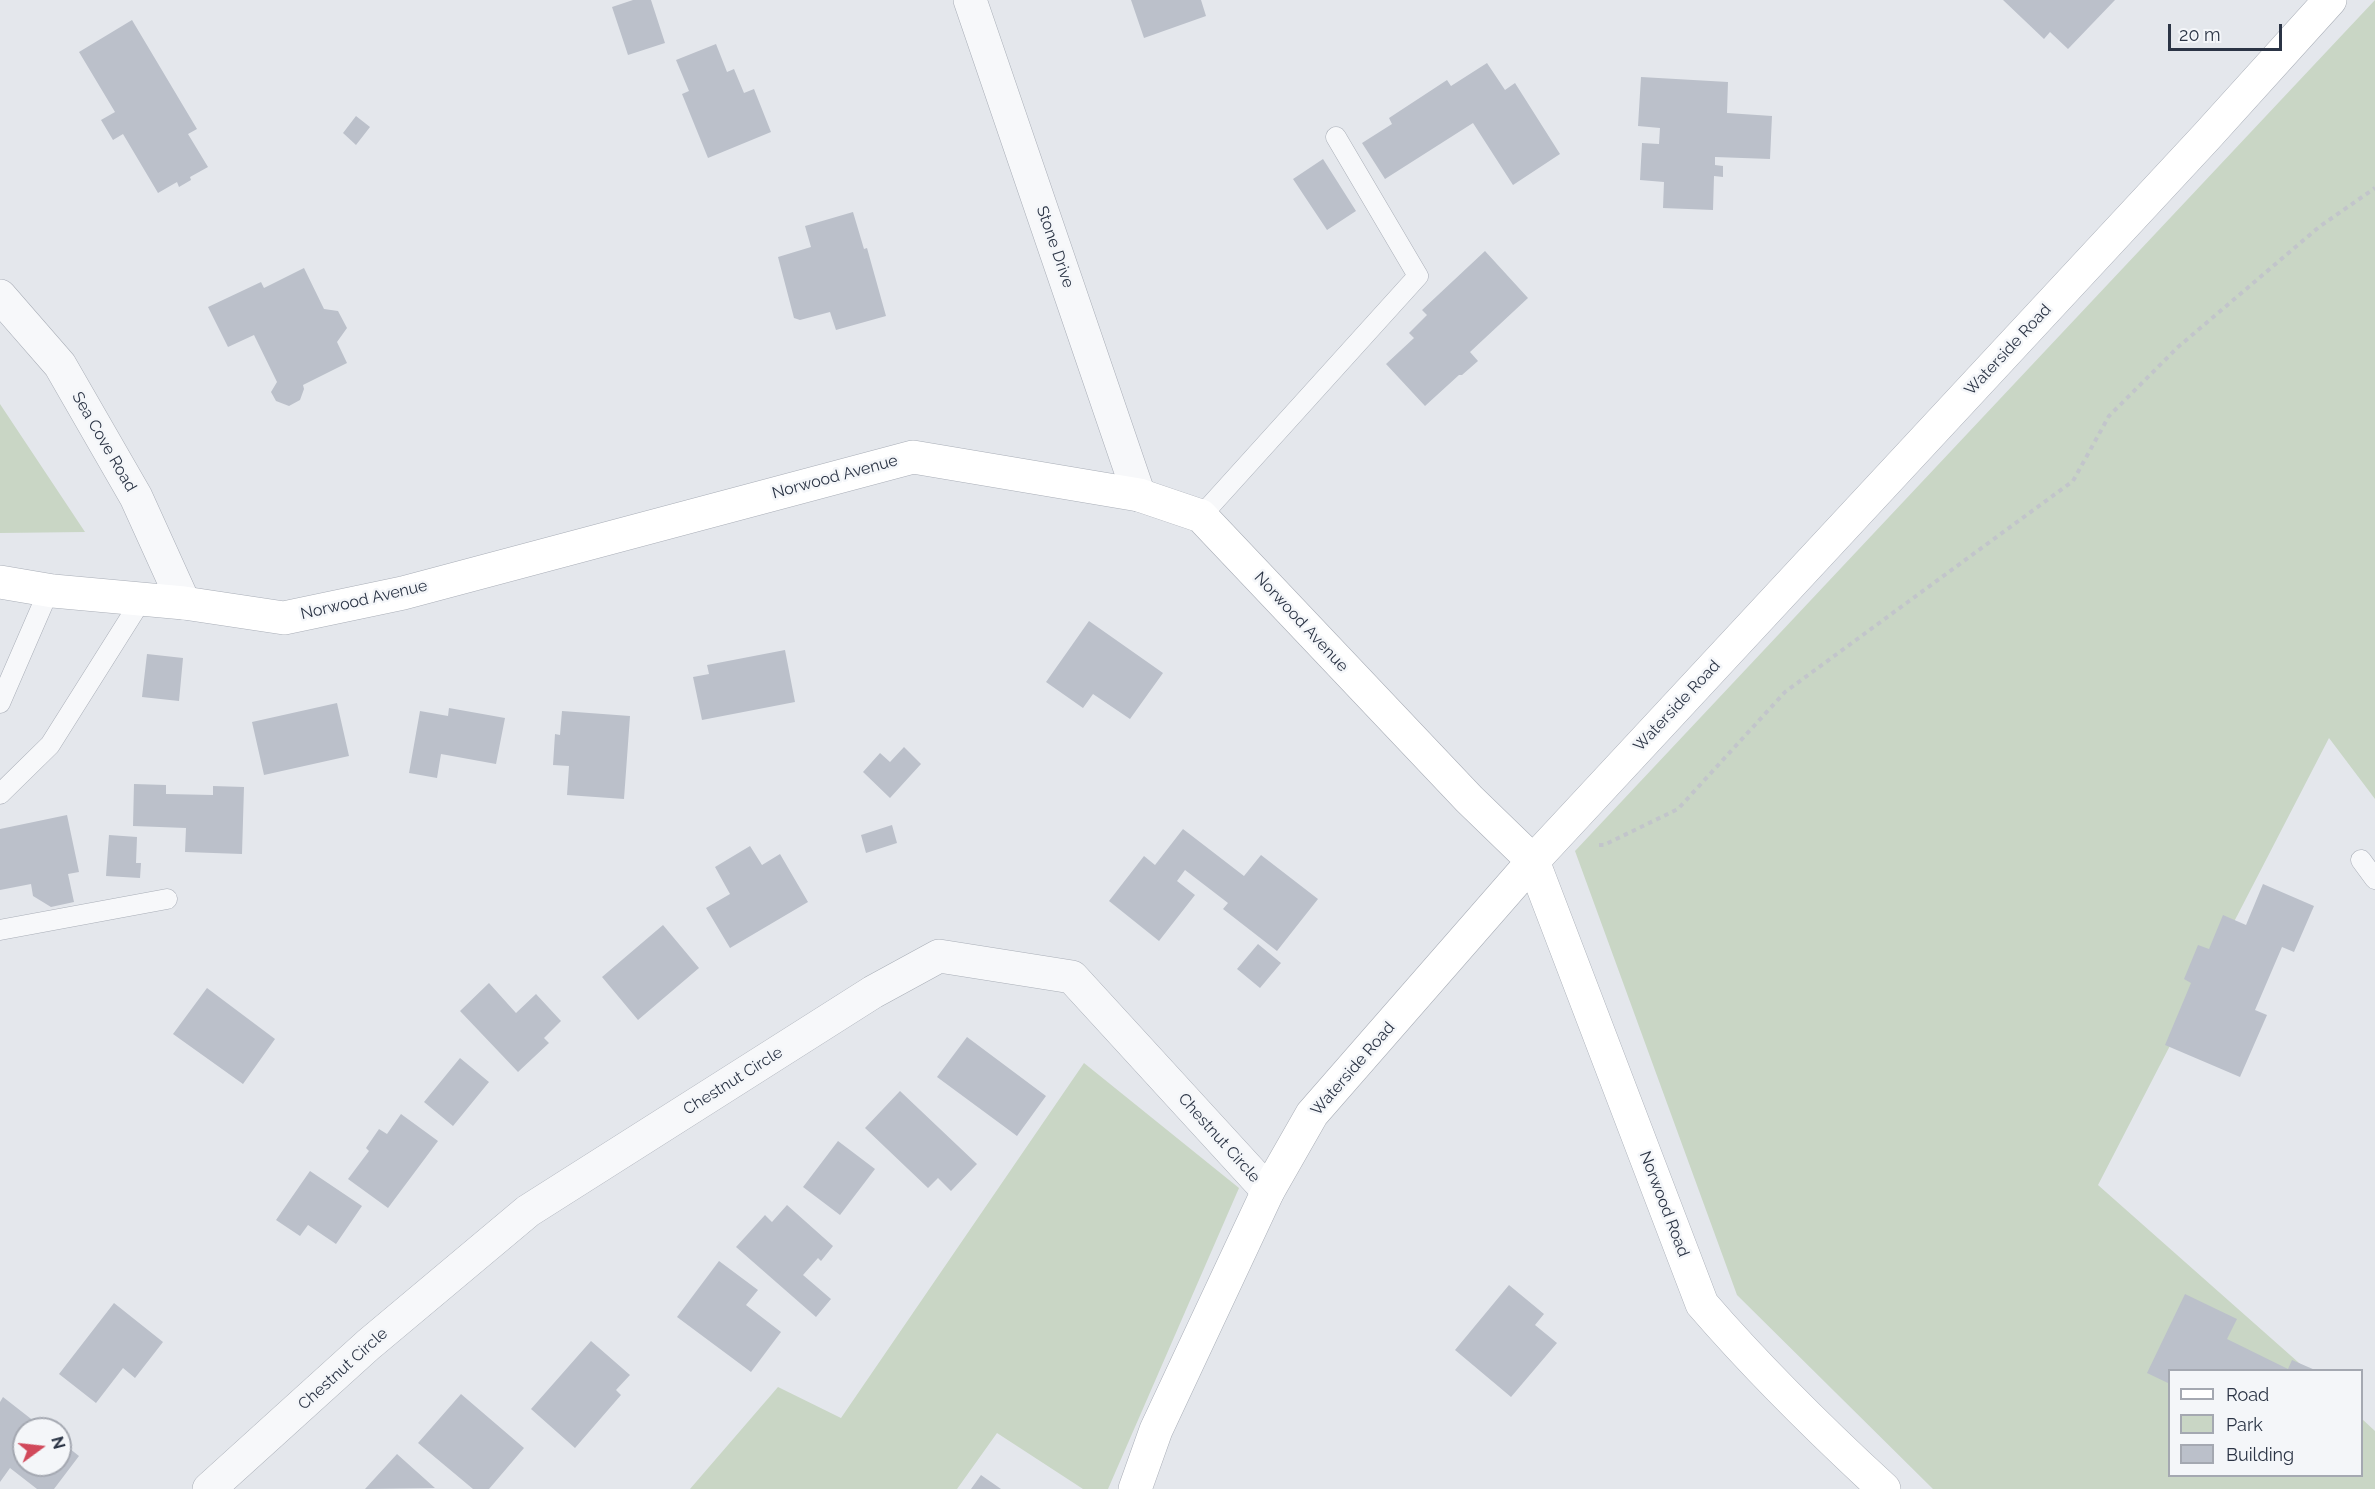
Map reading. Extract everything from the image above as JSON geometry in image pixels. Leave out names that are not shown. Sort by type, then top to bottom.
[{"type":"street","name":"Stone Drive","points":[[970,0],[1139,495]]},
{"type":"street","name":"Waterside Road","points":[[1134,1489],[1156,1430],[1268,1191],[1312,1114],[1533,861],[2199,145],[2330,0]]},
{"type":"street","name":"Sea Cove Road","points":[[0,296],[60,365],[136,497],[184,603]]},
{"type":"street","name":"Norwood Avenue","points":[[0,582],[49,590],[184,603],[284,618],[403,593],[913,457],[1139,495],[1201,516],[1469,799],[1533,861]]},
{"type":"street","name":"Norwood Road","points":[[1533,861],[1702,1304],[1749,1359],[1821,1431],[1884,1489]]},
{"type":"street","name":"Chestnut Circle","points":[[209,1489],[368,1345],[528,1211],[873,992],[939,956],[1072,977],[1268,1191]]},
{"type":"lane","points":[[1201,516],[1418,276],[1336,137]]},
{"type":"lane","points":[[0,703],[49,590]]},
{"type":"lane","points":[[0,794],[50,745],[142,599]]},
{"type":"lane","points":[[2361,860],[2375,879]]},
{"type":"lane","points":[[0,930],[167,899]]},
{"type":"path","points":[[1593,846],[1604,845],[1678,809],[1785,692],[2073,481],[2109,416],[2178,347],[2319,227],[2375,188]]},
{"type":"green space","points":[[2375,0],[2375,799],[2329,738],[2098,1185],[2306,1369],[2168,1369],[2168,1477],[2363,1477],[2363,1420],[2375,1431],[2375,1489],[1933,1489],[1737,1295],[1575,851]]},
{"type":"green space","points":[[0,404],[85,532],[0,533]]},
{"type":"green space","points":[[1084,1063],[1239,1188],[1108,1489],[1083,1489],[997,1433],[957,1489],[690,1489],[778,1387],[841,1418]]},
{"type":"building","points":[[633,0],[651,0],[665,43],[628,55],[612,7]]},
{"type":"building","points":[[1131,0],[1201,0],[1206,16],[1144,38]]},
{"type":"building","points":[[2003,0],[2115,0],[2068,49],[2050,32],[2044,39]]},
{"type":"building","points":[[132,20],[197,129],[188,134],[208,167],[190,177],[191,180],[179,187],[177,182],[158,193],[123,134],[113,140],[101,120],[115,112],[79,52]]},
{"type":"building","points":[[716,44],[727,72],[734,69],[744,93],[754,89],[771,132],[708,158],[682,94],[689,91],[676,60]]},
{"type":"building","points":[[1487,63],[1505,90],[1515,83],[1560,154],[1513,185],[1473,123],[1385,179],[1362,143],[1392,124],[1389,118],[1447,80],[1451,86]]},
{"type":"building","points":[[1641,77],[1728,82],[1727,113],[1772,116],[1770,159],[1715,157],[1715,165],[1723,166],[1723,177],[1714,176],[1713,210],[1663,208],[1664,182],[1640,180],[1642,143],[1659,144],[1660,128],[1638,126]]},
{"type":"building","points":[[356,116],[370,127],[356,145],[343,133]]},
{"type":"building","points":[[1323,159],[1356,211],[1327,230],[1293,179]]},
{"type":"building","points":[[853,212],[864,249],[867,248],[886,316],[836,330],[830,312],[800,320],[794,318],[778,257],[811,247],[805,226]]},
{"type":"building","points":[[1485,251],[1528,298],[1470,352],[1478,361],[1425,406],[1386,364],[1414,338],[1409,333],[1427,315],[1422,310]]},
{"type":"building","points":[[304,268],[324,309],[338,311],[347,328],[337,342],[347,363],[303,385],[300,400],[289,406],[276,401],[271,392],[277,382],[254,335],[228,347],[208,307],[261,282],[264,288]]},
{"type":"building","points":[[1089,621],[1163,673],[1130,719],[1093,694],[1083,708],[1046,682]]},
{"type":"building","points":[[785,650],[795,702],[702,720],[693,677],[709,674],[707,665]]},
{"type":"building","points":[[147,654],[183,658],[179,701],[142,697]]},
{"type":"building","points":[[337,703],[349,756],[264,775],[252,722]]},
{"type":"building","points":[[449,708],[505,718],[496,764],[441,754],[437,778],[409,773],[420,711],[448,716]]},
{"type":"building","points":[[562,711],[630,716],[624,799],[567,795],[569,766],[553,765],[555,734],[560,735]]},
{"type":"building","points":[[904,747],[921,764],[890,798],[863,772],[880,753],[890,762]]},
{"type":"building","points":[[134,784],[166,785],[166,794],[213,795],[213,786],[244,787],[242,854],[185,852],[186,828],[133,826]]},
{"type":"building","points":[[67,815],[79,872],[68,874],[74,902],[51,907],[33,896],[31,884],[0,890],[0,829]]},
{"type":"building","points":[[892,825],[897,843],[866,853],[861,835]]},
{"type":"building","points":[[1183,829],[1244,876],[1261,855],[1318,899],[1277,951],[1223,909],[1228,903],[1185,870],[1177,881],[1195,895],[1159,941],[1109,901],[1144,856],[1155,865]]},
{"type":"building","points":[[109,835],[137,837],[136,863],[141,863],[140,878],[106,876]]},
{"type":"building","points":[[750,846],[762,865],[780,854],[808,902],[730,948],[706,908],[730,894],[715,867]]},
{"type":"building","points":[[2263,884],[2314,906],[2294,952],[2282,947],[2255,1010],[2267,1015],[2240,1077],[2165,1045],[2191,983],[2184,979],[2198,945],[2209,949],[2223,915],[2246,925]]},
{"type":"building","points":[[663,925],[699,968],[638,1020],[602,977]]},
{"type":"building","points":[[1258,944],[1281,963],[1260,988],[1237,969]]},
{"type":"building","points":[[489,983],[516,1013],[536,994],[561,1021],[544,1038],[549,1043],[518,1072],[460,1011]]},
{"type":"building","points":[[207,988],[275,1039],[243,1084],[173,1034]]},
{"type":"building","points":[[967,1037],[1046,1096],[1017,1136],[937,1077]]},
{"type":"building","points":[[460,1058],[489,1082],[453,1126],[424,1102]]},
{"type":"building","points":[[900,1091],[977,1164],[951,1191],[938,1178],[928,1188],[865,1128]]},
{"type":"building","points":[[401,1114],[438,1141],[388,1208],[348,1179],[369,1151],[366,1148],[379,1129],[387,1134]]},
{"type":"building","points":[[838,1141],[875,1169],[840,1215],[803,1187]]},
{"type":"building","points":[[310,1171],[362,1206],[336,1244],[308,1225],[300,1236],[276,1220]]},
{"type":"building","points":[[787,1205],[833,1246],[821,1261],[818,1258],[803,1275],[831,1299],[816,1317],[736,1247],[765,1215],[772,1222]]},
{"type":"building","points":[[719,1261],[758,1290],[746,1305],[781,1332],[751,1372],[677,1317]]},
{"type":"building","points":[[1509,1285],[1544,1314],[1535,1325],[1557,1343],[1511,1397],[1455,1350]]},
{"type":"building","points":[[2185,1294],[2237,1319],[2227,1339],[2288,1369],[2168,1369],[2168,1383],[2147,1373]]},
{"type":"building","points":[[114,1303],[163,1342],[135,1378],[123,1368],[96,1403],[59,1374]]},
{"type":"building","points":[[591,1341],[630,1375],[616,1390],[621,1395],[575,1448],[531,1409]]},
{"type":"building","points":[[2292,1360],[2313,1369],[2288,1369]]},
{"type":"building","points":[[461,1394],[524,1448],[489,1489],[473,1489],[418,1443]]},
{"type":"building","points":[[3,1397],[29,1417],[12,1417],[12,1470],[10,1468],[0,1482],[0,1402]]},
{"type":"building","points":[[72,1450],[79,1456],[72,1465]]},
{"type":"building","points":[[397,1454],[435,1488],[365,1489]]},
{"type":"building","points":[[981,1475],[1001,1489],[971,1489]]},
{"type":"building","points":[[22,1477],[63,1477],[54,1489],[37,1489]]}]
